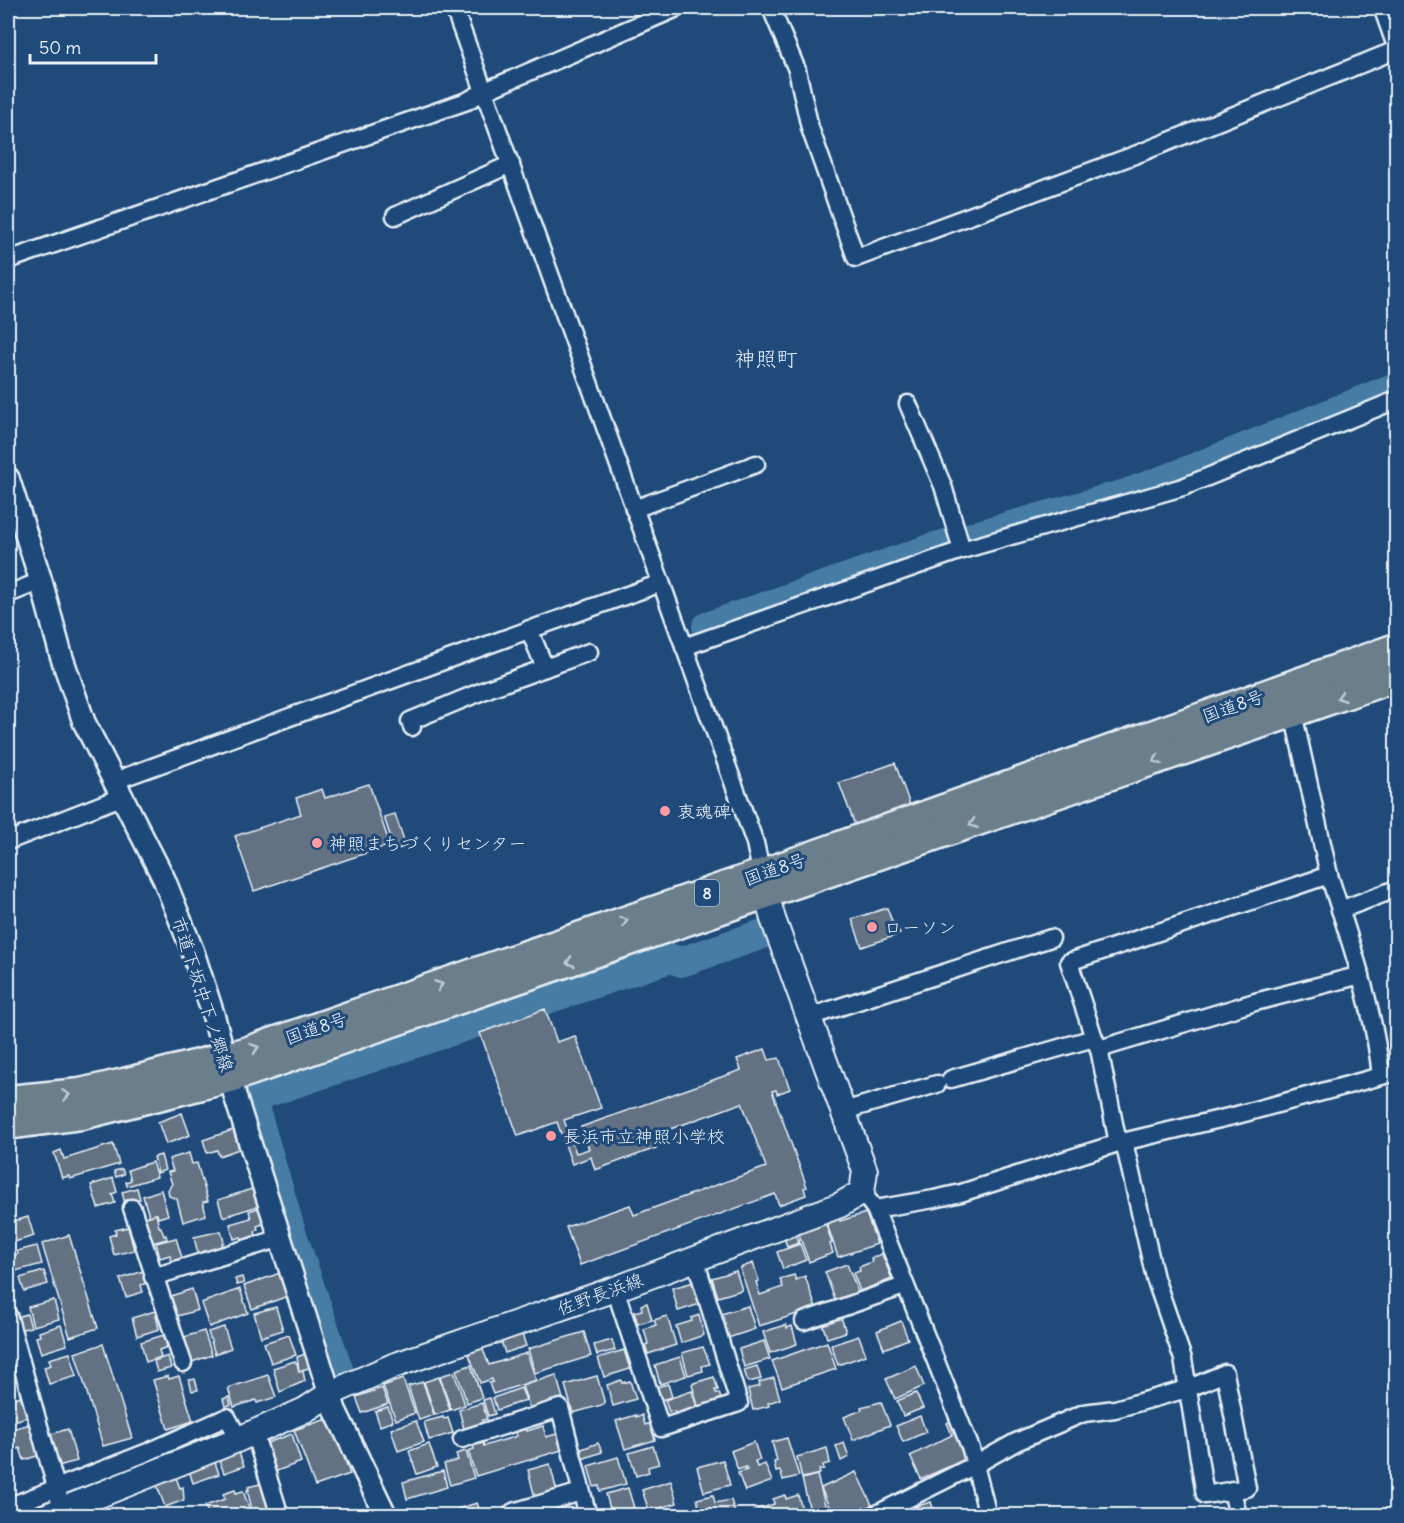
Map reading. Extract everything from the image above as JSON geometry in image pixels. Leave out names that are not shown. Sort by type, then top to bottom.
[{"type":"highway","name":"国道8号","points":[[764,884],[1396,648]]},
{"type":"highway","name":"国道8号","points":[[8,1125],[82,1115],[227,1068],[764,884],[1293,713],[1396,677]]},
{"type":"highway","name":"国道8号","points":[[8,1100],[80,1093],[124,1083],[227,1068]]},
{"type":"main road","points":[[764,884],[773,920],[865,1171],[868,1201]]},
{"type":"main road","name":"佐野長浜線","points":[[57,1502],[240,1431],[305,1410],[331,1393],[393,1366],[615,1289],[840,1205],[868,1201]]},
{"type":"street","points":[[454,8],[755,843],[764,884]]},
{"type":"street","points":[[8,260],[468,101],[485,91],[677,8]]},
{"type":"street","points":[[771,8],[797,70],[810,128],[856,258],[1140,153],[1396,50]]},
{"type":"street","points":[[1385,8],[1396,39]]},
{"type":"street","points":[[395,216],[511,164]]},
{"type":"street","points":[[684,648],[962,550],[1183,488],[1396,400]]},
{"type":"street","points":[[908,404],[943,486],[962,550]]},
{"type":"street","points":[[634,509],[756,464]]},
{"type":"street","name":"市道下坂中下ノ郷線","points":[[8,478],[41,581],[61,655],[84,722],[164,879],[193,952],[227,1068],[335,1410],[386,1515]]},
{"type":"street","points":[[8,594],[41,581]]},
{"type":"street","points":[[8,841],[118,789],[529,629],[661,584]]},
{"type":"street","points":[[529,629],[545,668]]},
{"type":"street","points":[[412,727],[410,721],[490,688],[589,652]]},
{"type":"street","points":[[988,1515],[971,1449],[868,1201],[934,1199],[960,1193],[1121,1143],[1237,1115],[1389,1074],[1377,1042],[1361,975],[1329,875],[1293,713]]},
{"type":"street","points":[[873,1515],[1016,1442],[1084,1413],[1114,1409],[1187,1389],[1225,1373],[1248,1488],[1204,1495],[1187,1389],[1183,1359],[1155,1278],[1096,1043],[1069,962],[1329,875]]},
{"type":"street","points":[[1340,910],[1396,889]]},
{"type":"street","points":[[809,1017],[1051,938]]},
{"type":"street","points":[[843,1112],[944,1081],[1361,975]]},
{"type":"street","points":[[132,1208],[183,1364]]},
{"type":"street","points":[[153,1277],[281,1238]]},
{"type":"street","points":[[615,1289],[662,1428],[739,1403],[695,1259]]},
{"type":"street","points":[[804,1321],[904,1286]]},
{"type":"street","points":[[8,1315],[15,1374],[57,1502],[8,1508]]},
{"type":"street","points":[[462,1439],[560,1408],[588,1515]]},
{"type":"street","points":[[240,1431],[280,1515]]},
{"type":"street","points":[[1232,1490],[1238,1515]]},
{"type":"street","points":[[513,1512],[581,1492]]},
{"type":"building","points":[[895,763],[910,805],[855,825],[839,783]]},
{"type":"building","points":[[369,784],[390,845],[254,891],[235,836],[301,814],[296,798],[322,789],[325,798]]},
{"type":"building","points":[[395,814],[406,846],[395,850],[384,817]]},
{"type":"building","points":[[887,908],[900,934],[862,947],[852,919]]},
{"type":"building","points":[[545,1009],[557,1042],[575,1036],[601,1108],[564,1120],[576,1153],[589,1149],[581,1127],[741,1070],[737,1059],[765,1049],[769,1060],[779,1058],[790,1089],[777,1094],[776,1090],[772,1091],[807,1187],[804,1188],[806,1195],[779,1205],[775,1194],[580,1265],[566,1227],[630,1205],[634,1215],[766,1167],[742,1103],[651,1136],[656,1148],[595,1170],[591,1157],[572,1164],[557,1122],[518,1136],[480,1033]]},
{"type":"building","points":[[182,1113],[190,1135],[166,1144],[158,1122]]},
{"type":"building","points":[[233,1130],[239,1149],[219,1156],[217,1150],[207,1153],[203,1140]]},
{"type":"building","points":[[113,1144],[119,1164],[70,1179],[69,1176],[62,1178],[54,1153],[61,1150],[64,1159]]},
{"type":"building","points":[[189,1153],[192,1164],[197,1163],[208,1201],[203,1202],[206,1215],[183,1222],[177,1199],[169,1196],[168,1190],[172,1184],[168,1172],[173,1171],[169,1159]]},
{"type":"building","points":[[161,1155],[165,1170],[158,1173],[154,1157]]},
{"type":"building","points":[[152,1162],[157,1177],[127,1186],[126,1182],[131,1180],[128,1170]]},
{"type":"building","points":[[122,1169],[124,1174],[116,1177],[114,1171]]},
{"type":"building","points":[[113,1178],[117,1192],[112,1194],[115,1203],[98,1208],[91,1185]]},
{"type":"building","points":[[137,1188],[140,1199],[125,1204],[122,1192]]},
{"type":"building","points":[[255,1188],[261,1205],[223,1217],[218,1200]]},
{"type":"building","points":[[161,1190],[168,1215],[158,1218],[157,1214],[149,1216],[143,1196]]},
{"type":"building","points":[[261,1207],[266,1223],[257,1226],[256,1235],[242,1240],[241,1237],[234,1239],[230,1224],[251,1218],[249,1211]]},
{"type":"building","points":[[866,1213],[877,1244],[838,1257],[826,1221],[839,1217],[840,1221]]},
{"type":"building","points":[[156,1214],[159,1227],[167,1239],[152,1243],[143,1218]]},
{"type":"building","points":[[28,1217],[34,1236],[8,1244],[8,1232],[10,1231],[8,1223]]},
{"type":"building","points":[[825,1222],[833,1253],[809,1262],[798,1232]]},
{"type":"building","points":[[128,1227],[134,1250],[114,1255],[109,1236],[116,1234],[115,1230]]},
{"type":"building","points":[[221,1231],[223,1247],[198,1254],[194,1237]]},
{"type":"building","points":[[796,1233],[799,1243],[787,1247],[784,1237]]},
{"type":"building","points":[[69,1235],[98,1328],[70,1337],[42,1244]]},
{"type":"building","points":[[176,1238],[182,1258],[171,1261],[170,1255],[160,1258],[156,1243]]},
{"type":"building","points":[[800,1244],[806,1260],[783,1269],[777,1252]]},
{"type":"building","points":[[37,1246],[42,1264],[15,1271],[16,1275],[8,1277],[8,1257],[18,1254],[17,1251]]},
{"type":"building","points":[[882,1254],[892,1279],[860,1291],[853,1273],[860,1271],[859,1267],[872,1262],[871,1258]]},
{"type":"building","points":[[753,1263],[759,1281],[756,1282],[760,1295],[783,1287],[780,1279],[794,1275],[796,1280],[805,1276],[816,1308],[759,1326],[740,1268]]},
{"type":"building","points":[[847,1264],[858,1292],[835,1300],[825,1272]]},
{"type":"building","points":[[44,1271],[48,1284],[24,1291],[20,1278]]},
{"type":"building","points":[[143,1271],[147,1283],[141,1285],[143,1292],[126,1297],[120,1279]]},
{"type":"building","points":[[736,1271],[742,1290],[718,1297],[712,1278]]},
{"type":"building","points":[[280,1273],[288,1296],[252,1309],[244,1286]]},
{"type":"building","points":[[242,1277],[244,1283],[237,1285],[235,1279]]},
{"type":"building","points":[[694,1282],[700,1304],[678,1311],[672,1288]]},
{"type":"building","points":[[192,1289],[198,1310],[174,1317],[168,1297]]},
{"type":"building","points":[[240,1289],[248,1313],[209,1327],[201,1303]]},
{"type":"building","points":[[54,1300],[59,1319],[33,1326],[28,1307]]},
{"type":"building","points":[[647,1303],[652,1320],[638,1324],[634,1312],[642,1310],[641,1305]]},
{"type":"building","points":[[748,1306],[755,1329],[728,1338],[721,1314]]},
{"type":"building","points":[[276,1307],[283,1330],[261,1337],[254,1313]]},
{"type":"building","points":[[155,1311],[159,1329],[137,1336],[132,1318]]},
{"type":"building","points":[[27,1314],[31,1327],[19,1330],[16,1317]]},
{"type":"building","points":[[840,1314],[846,1332],[827,1338],[823,1326],[827,1319]]},
{"type":"building","points":[[699,1315],[704,1335],[681,1343],[676,1326],[692,1321],[691,1318]]},
{"type":"building","points":[[667,1316],[676,1345],[648,1354],[644,1329],[656,1325],[654,1320]]},
{"type":"building","points":[[901,1321],[908,1339],[884,1349],[877,1331]]},
{"type":"building","points":[[61,1325],[67,1345],[41,1353],[36,1337],[40,1336],[39,1332]]},
{"type":"building","points":[[786,1325],[787,1328],[792,1326],[797,1344],[770,1353],[763,1332]]},
{"type":"building","points":[[224,1327],[231,1348],[215,1354],[208,1332]]},
{"type":"building","points":[[204,1331],[212,1355],[189,1363],[181,1338]]},
{"type":"building","points":[[584,1332],[591,1356],[535,1373],[528,1349]]},
{"type":"building","points":[[522,1334],[526,1346],[505,1353],[501,1341]]},
{"type":"building","points":[[164,1335],[167,1347],[159,1350],[161,1357],[146,1362],[141,1342]]},
{"type":"building","points":[[289,1335],[296,1355],[271,1363],[264,1343]]},
{"type":"building","points":[[859,1336],[866,1355],[838,1365],[831,1345]]},
{"type":"building","points":[[612,1340],[615,1350],[597,1355],[594,1345]]},
{"type":"building","points":[[764,1341],[770,1359],[744,1367],[739,1349]]},
{"type":"building","points":[[827,1342],[836,1369],[782,1387],[772,1361]]},
{"type":"building","points":[[103,1344],[132,1438],[103,1446],[75,1353]]},
{"type":"building","points":[[482,1347],[489,1365],[527,1353],[536,1380],[493,1394],[489,1383],[493,1382],[492,1379],[480,1383],[468,1352]]},
{"type":"building","points":[[703,1347],[710,1364],[702,1366],[703,1371],[688,1375],[682,1353]]},
{"type":"building","points":[[624,1350],[630,1369],[604,1377],[598,1358]]},
{"type":"building","points":[[70,1353],[77,1376],[49,1384],[44,1367],[51,1365],[49,1359]]},
{"type":"building","points":[[308,1353],[312,1367],[299,1371],[297,1357]]},
{"type":"building","points":[[168,1356],[171,1368],[157,1372],[154,1361]]},
{"type":"building","points":[[680,1357],[686,1376],[660,1384],[655,1365]]},
{"type":"building","points":[[295,1361],[299,1372],[303,1371],[305,1381],[280,1392],[273,1368]]},
{"type":"building","points":[[471,1365],[482,1398],[467,1403],[456,1370]]},
{"type":"building","points":[[757,1366],[761,1379],[748,1382],[744,1370]]},
{"type":"building","points":[[916,1366],[924,1386],[895,1399],[886,1379]]},
{"type":"building","points":[[454,1372],[465,1405],[451,1410],[440,1376]]},
{"type":"building","points":[[268,1375],[276,1397],[234,1407],[228,1388]]},
{"type":"building","points":[[556,1375],[563,1399],[530,1409],[522,1386]]},
{"type":"building","points":[[168,1376],[169,1379],[179,1376],[193,1421],[168,1429],[153,1380]]},
{"type":"building","points":[[597,1376],[605,1404],[573,1413],[565,1385]]},
{"type":"building","points":[[439,1377],[450,1410],[435,1415],[424,1382]]},
{"type":"building","points":[[714,1377],[718,1390],[715,1390],[719,1393],[722,1402],[699,1409],[692,1385]]},
{"type":"building","points":[[774,1378],[780,1399],[768,1403],[769,1406],[753,1410],[748,1389],[760,1386],[759,1382]]},
{"type":"building","points":[[195,1379],[198,1390],[192,1391],[189,1380]]},
{"type":"building","points":[[403,1379],[415,1413],[396,1420],[383,1386]]},
{"type":"building","points":[[621,1380],[622,1383],[630,1381],[636,1399],[613,1406],[607,1385]]},
{"type":"building","points":[[423,1382],[434,1415],[419,1420],[408,1386]]},
{"type":"building","points":[[668,1384],[672,1397],[660,1400],[656,1387]]},
{"type":"building","points":[[382,1388],[388,1404],[362,1413],[356,1397]]},
{"type":"building","points":[[521,1388],[526,1400],[497,1410],[493,1398]]},
{"type":"building","points":[[692,1391],[697,1408],[676,1415],[674,1411],[669,1412],[665,1400]]},
{"type":"building","points":[[916,1393],[923,1408],[903,1416],[897,1401]]},
{"type":"building","points":[[21,1396],[27,1417],[8,1423],[8,1400]]},
{"type":"building","points":[[229,1397],[231,1405],[225,1406],[223,1399]]},
{"type":"building","points":[[490,1398],[495,1414],[488,1416],[483,1400]]},
{"type":"building","points":[[881,1402],[890,1425],[853,1440],[844,1417],[862,1410],[861,1407]]},
{"type":"building","points":[[482,1403],[487,1419],[482,1420],[483,1424],[464,1429],[459,1410]]},
{"type":"building","points":[[388,1407],[393,1421],[380,1426],[375,1411]]},
{"type":"building","points":[[636,1415],[636,1417],[642,1415],[645,1425],[650,1423],[655,1440],[625,1449],[616,1421]]},
{"type":"building","points":[[920,1416],[926,1432],[903,1442],[896,1426]]},
{"type":"building","points":[[443,1417],[448,1418],[453,1433],[429,1440],[424,1422]]},
{"type":"building","points":[[330,1418],[350,1474],[315,1486],[294,1430]]},
{"type":"building","points":[[416,1421],[424,1442],[398,1451],[391,1429]]},
{"type":"building","points":[[952,1421],[970,1457],[921,1479],[910,1456],[952,1435],[947,1423]]},
{"type":"building","points":[[30,1424],[40,1455],[24,1460],[20,1448],[15,1450],[9,1430]]},
{"type":"building","points":[[543,1426],[546,1437],[560,1433],[565,1449],[476,1476],[468,1451],[474,1449],[473,1446],[483,1443],[484,1446],[517,1436],[515,1430],[526,1427],[527,1431]]},
{"type":"building","points":[[68,1429],[77,1461],[54,1467],[45,1436]]},
{"type":"building","points":[[292,1434],[301,1462],[274,1472],[264,1444]]},
{"type":"building","points":[[787,1438],[799,1476],[783,1480],[780,1471],[776,1472],[774,1462],[777,1461],[772,1442]]},
{"type":"building","points":[[754,1442],[760,1460],[755,1461],[757,1467],[765,1464],[772,1481],[745,1491],[738,1473],[747,1470],[746,1467],[738,1470],[731,1451]]},
{"type":"building","points":[[598,1443],[602,1452],[582,1459],[579,1450]]},
{"type":"building","points":[[844,1443],[849,1457],[841,1461],[836,1446]]},
{"type":"building","points":[[429,1444],[437,1467],[417,1474],[409,1451]]},
{"type":"building","points":[[653,1446],[659,1464],[648,1467],[649,1472],[636,1476],[629,1453]]},
{"type":"building","points":[[827,1448],[830,1463],[823,1465],[824,1469],[819,1470],[820,1474],[802,1478],[797,1457]]},
{"type":"building","points":[[238,1450],[244,1466],[224,1473],[218,1457]]},
{"type":"building","points":[[466,1451],[474,1478],[450,1485],[444,1464],[458,1460],[456,1454]]},
{"type":"building","points":[[618,1457],[626,1484],[600,1491],[599,1486],[594,1487],[588,1466]]},
{"type":"building","points":[[214,1459],[219,1474],[193,1483],[188,1467]]},
{"type":"building","points":[[723,1460],[730,1485],[704,1492],[697,1467]]},
{"type":"building","points":[[550,1464],[557,1492],[535,1498],[528,1470]]},
{"type":"building","points":[[443,1471],[447,1487],[407,1499],[403,1482]]},
{"type":"building","points":[[856,1472],[872,1505],[850,1516],[833,1516],[821,1488]]},
{"type":"building","points":[[175,1475],[180,1488],[183,1487],[184,1500],[165,1507],[156,1483]]},
{"type":"building","points":[[817,1475],[828,1516],[811,1514],[802,1479]]},
{"type":"building","points":[[671,1481],[677,1503],[649,1511],[642,1490]]},
{"type":"building","points":[[264,1483],[274,1515],[254,1516],[247,1490],[249,1490],[248,1487]]},
{"type":"building","points":[[628,1488],[634,1508],[628,1510],[629,1512],[612,1516],[606,1494]]},
{"type":"building","points":[[235,1490],[236,1493],[243,1491],[252,1516],[209,1516],[205,1506],[225,1499],[223,1494]]},
{"type":"building","points":[[713,1495],[715,1503],[731,1500],[736,1516],[701,1516],[697,1499]]},
{"type":"building","points":[[785,1495],[786,1499],[798,1495],[804,1516],[756,1516],[754,1511],[774,1504],[773,1499]]},
{"type":"building","points":[[931,1502],[935,1514],[943,1511],[944,1516],[914,1516],[911,1508]]},
{"type":"building","points":[[477,1503],[482,1516],[459,1516],[457,1509]]},
{"type":"building","points":[[326,1507],[328,1516],[303,1516],[304,1513]]},
{"type":"building","points":[[680,1510],[682,1516],[658,1516]]},
{"type":"waterway","points":[[707,627],[936,547],[1122,495],[1396,387]]},
{"type":"waterway","points":[[338,1369],[291,1232],[253,1103],[259,1095],[670,958],[681,962],[760,935]]},
{"type":"waterway","points":[[11,1516],[226,1430]]},
{"type":"place","name":"衷魂碑","points":[[665,811]]},
{"type":"place","name":"神照まちづくりセンター","points":[[317,843]]},
{"type":"place","name":"ローソン","points":[[872,927]]},
{"type":"place","name":"長浜市立神照小学校","points":[[551,1136]]},
{"type":"district","name":"神照町","points":[[766,358]]}]
